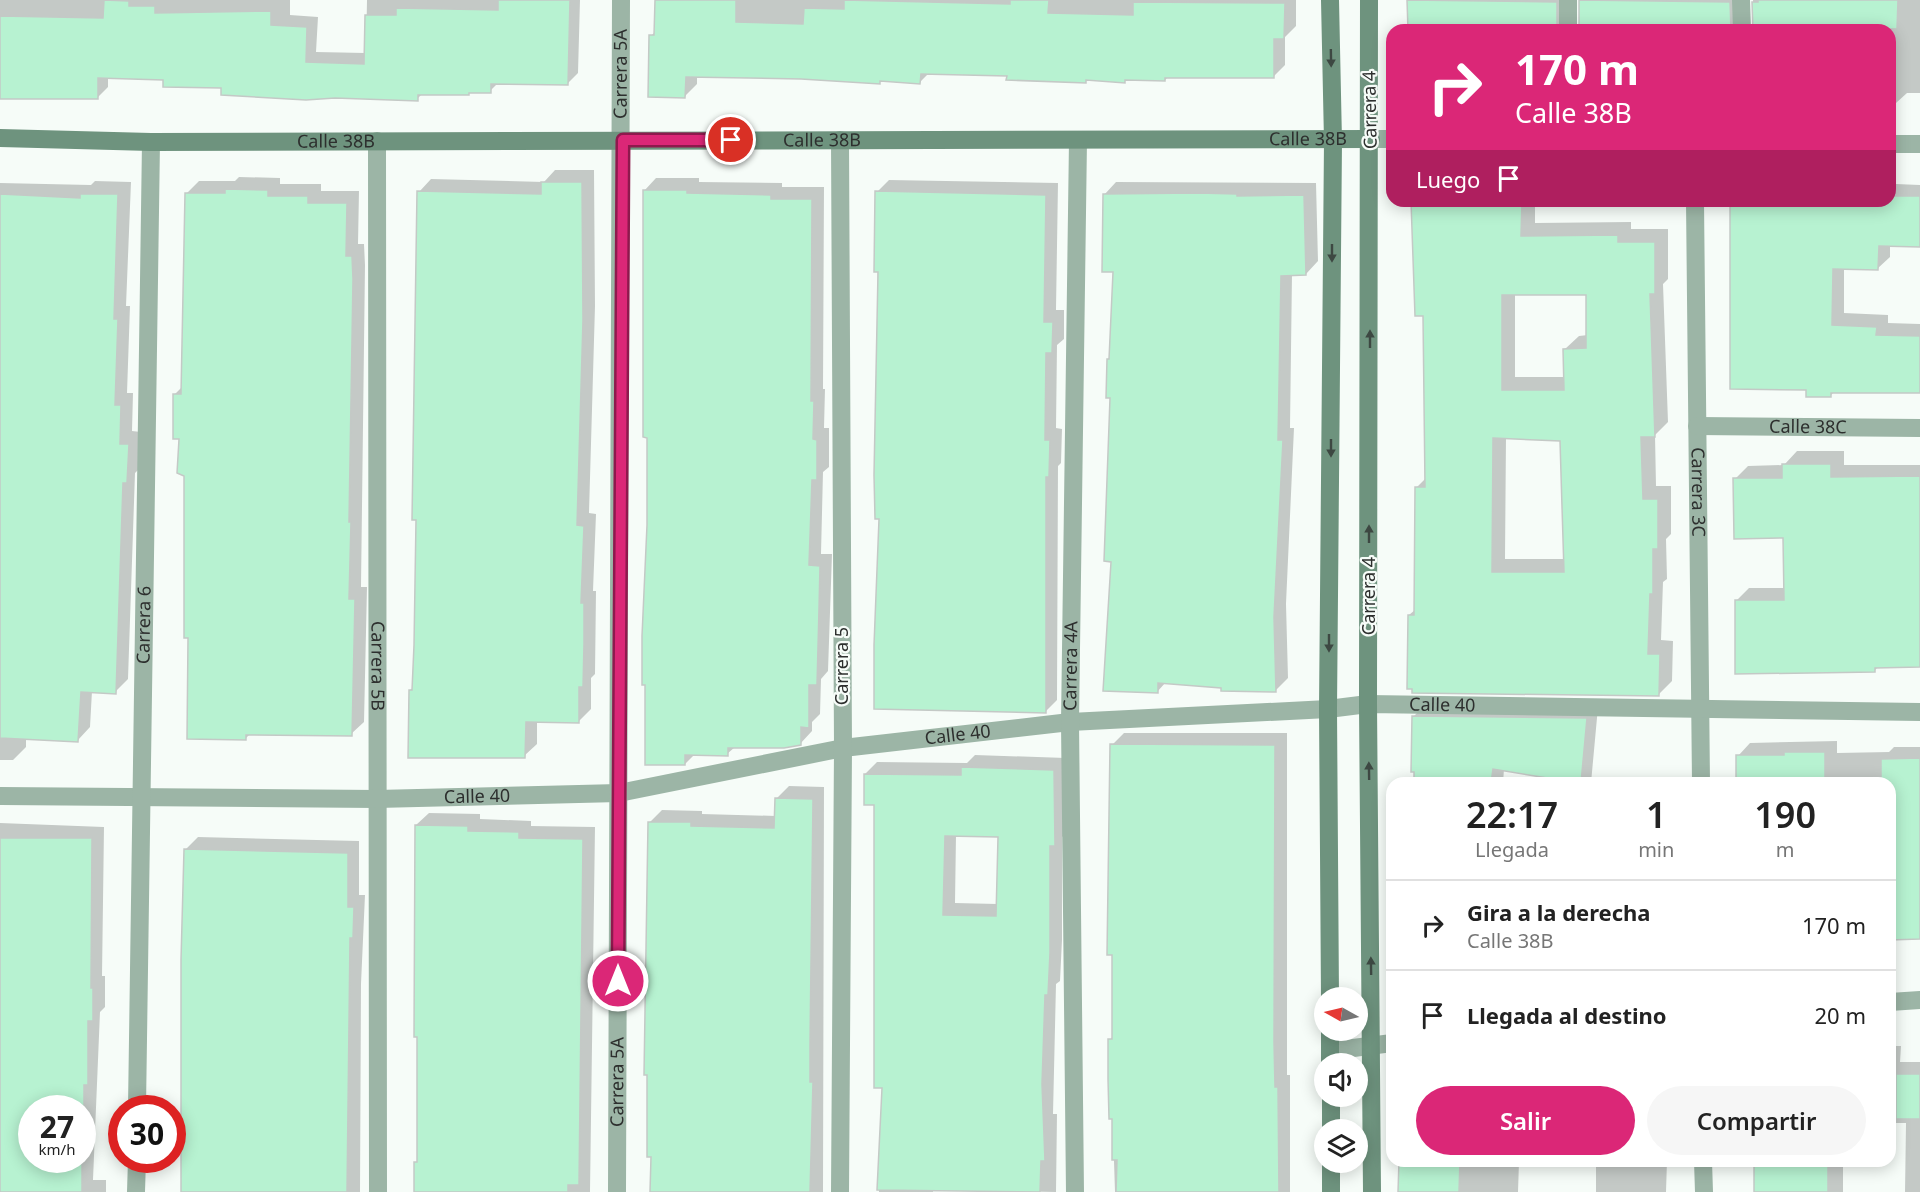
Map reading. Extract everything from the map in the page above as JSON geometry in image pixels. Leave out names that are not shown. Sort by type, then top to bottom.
[{"type":"street","name":"Carrera 5A","points":[[617,1192],[623,140],[621,0]]},
{"type":"street","name":"Carrera 4","points":[[1330,0],[1333,141],[1328,709],[1330,987]]},
{"type":"street","name":"Carrera 4","points":[[1369,0],[1371,139],[1368,704],[1372,1192]]},
{"type":"street","points":[[1568,0],[1568,24]]},
{"type":"street","points":[[1742,0],[1742,24]]},
{"type":"street","name":"Calle 38B","points":[[0,138],[151,142],[1333,141],[1386,139]]},
{"type":"street","name":"Carrera 5","points":[[840,140],[843,748],[840,1192]]},
{"type":"street","name":"Carrera 5B","points":[[377,141],[378,1192]]},
{"type":"street","name":"Carrera 4A","points":[[1075,1192],[1070,722],[1078,141]]},
{"type":"street","name":"Carrera 6","points":[[137,1095],[151,142]]},
{"type":"street","points":[[1896,144],[1920,144]]},
{"type":"street","name":"Carrera 3C","points":[[1695,207],[1701,777]]},
{"type":"street","name":"Calle 38C","points":[[1697,426],[1920,428]]},
{"type":"street","name":"Calle 40","points":[[0,796],[377,799],[619,793],[843,748],[1070,722],[1328,709],[1368,704],[1920,712]]},
{"type":"street","points":[[1896,1002],[1920,1000]]},
{"type":"street","points":[[1346,1053],[1372,1045],[1386,1044]]},
{"type":"street","points":[[1703,1167],[1704,1192]]},
{"type":"street","points":[[136,1173],[136,1192]]},
{"type":"street","points":[[1331,1173],[1331,1192]]},
{"type":"building","points":[[104,0],[129,1],[129,6],[155,6],[155,13],[271,11],[271,25],[307,27],[306,62],[364,64],[365,15],[396,15],[396,8],[498,10],[498,0],[570,0],[568,85],[491,84],[491,93],[418,95],[418,101],[335,98],[306,100],[221,95],[221,88],[163,87],[163,80],[98,78],[98,99],[0,99],[0,16],[103,18]]},
{"type":"building","points":[[655,0],[736,0],[736,22],[803,24],[804,8],[844,9],[844,0],[1010,4],[1010,0],[1049,0],[1048,13],[1133,15],[1133,2],[1285,3],[1284,39],[1274,39],[1274,78],[1165,78],[1165,81],[1125,80],[1125,83],[1086,80],[1086,83],[1006,80],[1007,76],[921,74],[920,84],[880,81],[880,84],[801,79],[686,77],[685,98],[648,97],[649,35],[654,35]]},
{"type":"building","points":[[1407,0],[1557,2],[1557,24],[1408,24]]},
{"type":"building","points":[[1579,0],[1730,2],[1731,24],[1579,24]]},
{"type":"building","points":[[1758,0],[1898,0],[1897,29],[1896,24],[1753,24],[1752,2],[1758,2]]},
{"type":"building","points":[[541,182],[582,182],[583,320],[577,525],[584,526],[581,603],[584,603],[584,644],[583,687],[579,687],[579,723],[526,722],[525,758],[408,758],[409,690],[412,690],[414,645],[416,520],[412,520],[417,191],[541,194]]},
{"type":"building","points":[[225,189],[268,190],[268,196],[308,196],[308,203],[347,203],[346,256],[352,256],[353,279],[349,522],[351,522],[349,599],[355,599],[352,736],[246,735],[246,740],[187,739],[188,638],[184,638],[184,476],[177,473],[179,439],[173,439],[173,394],[181,394],[185,193],[225,193]]},
{"type":"building","points":[[643,190],[687,190],[687,193],[771,195],[771,199],[812,199],[811,401],[814,401],[813,439],[817,440],[817,480],[812,480],[809,565],[820,566],[817,685],[809,685],[809,728],[801,727],[801,745],[784,748],[728,748],[728,756],[685,755],[685,765],[645,765],[645,685],[642,685],[642,636],[647,525],[647,438],[643,437]]},
{"type":"building","points":[[875,191],[1046,195],[1044,322],[1053,322],[1052,353],[1046,353],[1045,440],[1050,440],[1049,477],[1046,477],[1046,713],[874,709],[879,519],[875,519],[874,475],[878,272],[874,272]]},
{"type":"building","points":[[0,194],[80,198],[80,194],[118,194],[114,319],[118,319],[115,405],[121,405],[120,444],[129,444],[127,483],[123,483],[116,694],[81,692],[78,742],[0,738]]},
{"type":"building","points":[[1103,194],[1237,194],[1237,196],[1304,195],[1306,275],[1281,276],[1278,440],[1283,440],[1274,617],[1276,692],[1221,691],[1221,688],[1158,683],[1158,693],[1103,691],[1111,562],[1104,561],[1110,398],[1106,398],[1107,359],[1109,359],[1113,272],[1102,272]]},
{"type":"building","points":[[1896,196],[1920,196],[1920,247],[1879,246],[1878,270],[1833,269],[1832,325],[1877,327],[1876,335],[1920,336],[1920,393],[1831,393],[1831,397],[1806,397],[1806,390],[1730,389],[1730,207],[1896,207]]},
{"type":"building","points":[[1411,207],[1522,207],[1521,236],[1618,235],[1618,242],[1655,242],[1655,294],[1650,294],[1655,437],[1641,437],[1643,499],[1658,499],[1658,549],[1653,549],[1653,594],[1650,594],[1648,654],[1660,654],[1659,696],[1412,693],[1412,689],[1407,689],[1408,615],[1414,615],[1415,487],[1425,487],[1423,316],[1415,316]],"holes":[[[1502,295],[1586,295],[1586,348],[1563,349],[1564,390],[1502,390]],[[1493,438],[1560,441],[1564,572],[1492,572]]]},
{"type":"building","points":[[1782,464],[1831,464],[1831,477],[1920,476],[1920,667],[1875,668],[1875,672],[1735,674],[1735,600],[1784,600],[1783,538],[1734,539],[1733,478],[1782,478]]},
{"type":"building","points":[[1412,716],[1587,718],[1582,777],[1541,777],[1493,769],[1492,777],[1414,777],[1414,772],[1411,772]]},
{"type":"building","points":[[1110,744],[1275,745],[1274,1042],[1275,1087],[1278,1087],[1279,1192],[1116,1192],[1117,1160],[1112,1160],[1112,1119],[1109,1119],[1108,1079],[1108,1039],[1112,1039],[1112,955],[1107,955]]},
{"type":"building","points":[[1784,752],[1825,752],[1825,777],[1736,777],[1736,755],[1784,755]]},
{"type":"building","points":[[1920,758],[1920,939],[1896,940],[1896,777],[1881,777],[1881,759]]},
{"type":"building","points":[[961,767],[1054,770],[1055,846],[1050,846],[1050,953],[1048,995],[1045,995],[1042,1084],[1045,1161],[1041,1161],[1040,1192],[877,1190],[882,1088],[874,1088],[874,805],[864,805],[864,774],[961,775]],"holes":[[[945,836],[998,837],[996,916],[943,915]]]},
{"type":"building","points":[[775,798],[813,799],[810,1082],[813,1082],[810,1192],[650,1192],[651,1157],[647,1157],[647,1075],[644,1075],[648,822],[691,822],[691,826],[774,828]]},
{"type":"building","points":[[415,825],[468,826],[468,831],[519,832],[519,838],[583,839],[579,1185],[568,1185],[568,1192],[414,1192],[414,1162],[417,1162],[417,1037],[414,1037]]},
{"type":"building","points":[[0,838],[92,838],[91,988],[93,988],[93,1021],[88,1021],[88,1085],[84,1085],[84,1095],[18,1095],[18,1173],[82,1173],[82,1192],[0,1192]]},
{"type":"building","points":[[184,849],[348,853],[348,907],[354,907],[353,938],[350,938],[347,1192],[181,1192],[181,1173],[186,1173],[186,1095],[181,1095]]},
{"type":"building","points":[[1896,1074],[1920,1074],[1920,1119],[1896,1119]]},
{"type":"building","points":[[1399,1167],[1460,1167],[1459,1192],[1398,1192]]},
{"type":"building","points":[[1754,1167],[1828,1167],[1828,1192],[1754,1192]]},
{"type":"route","points":[[618,981],[623,140],[731,140]]}]
